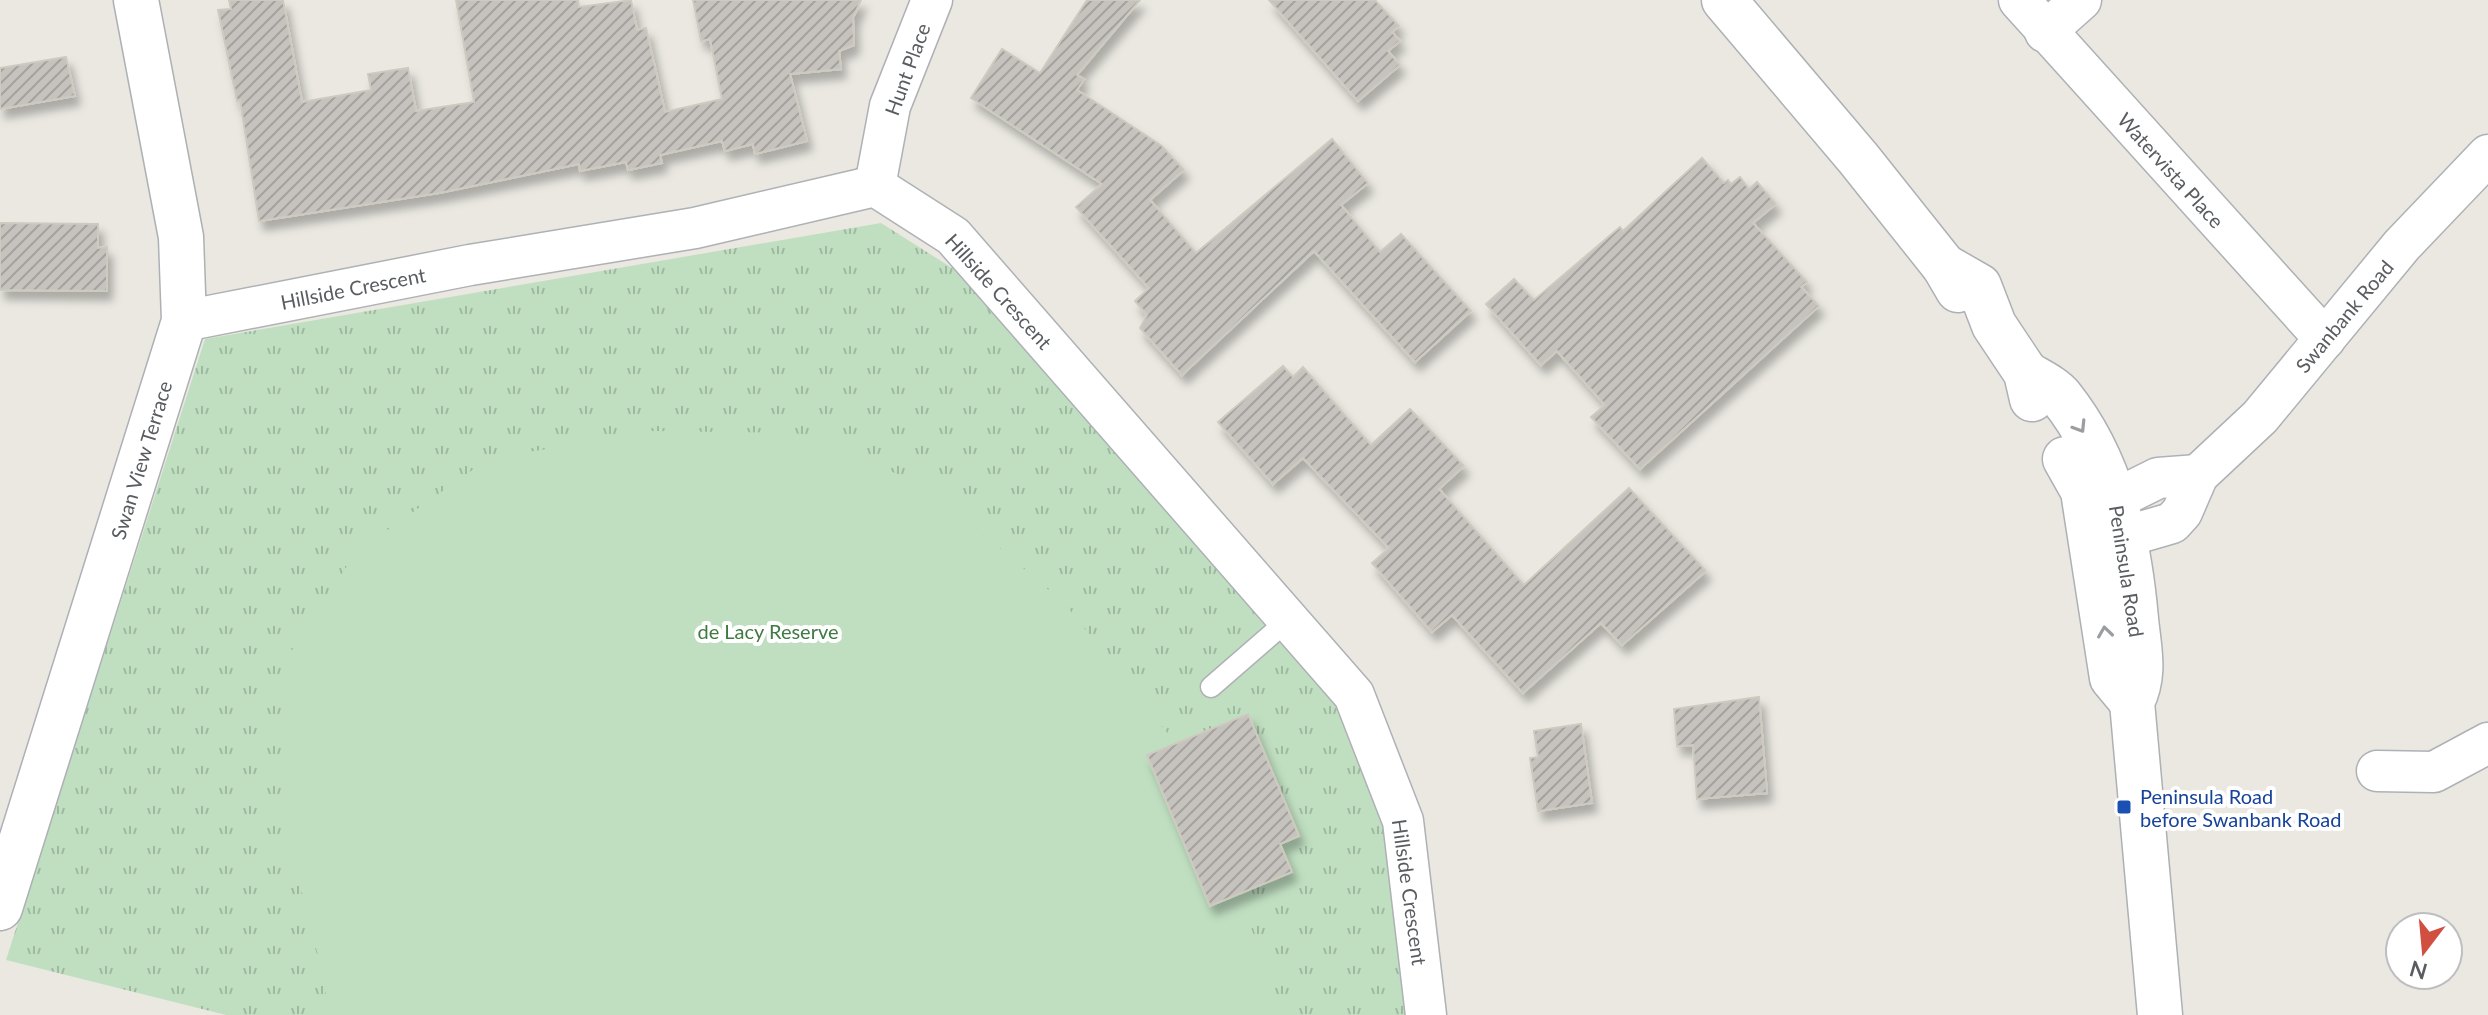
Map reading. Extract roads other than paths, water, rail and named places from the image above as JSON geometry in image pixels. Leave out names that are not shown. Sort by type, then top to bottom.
[{"type":"street","name":"Swan View Terrace","points":[[0,908],[184,321],[181,237],[136,0]]},
{"type":"street","name":"Hunt Place","points":[[875,186],[890,106],[932,0]]},
{"type":"street","name":"Peninsula Road","points":[[1724,0],[1944,266],[1965,302],[1994,325],[2026,373],[2036,413],[2105,524],[2112,678],[2132,702],[2160,1015]]},
{"type":"street","name":"Watervista Place","points":[[2019,0],[2325,339]]},
{"type":"street","points":[[2045,32],[2081,0]]},
{"type":"street","name":"Swanbank Road","points":[[2105,524],[2158,478],[2198,475],[2260,417],[2402,245],[2488,155]]},
{"type":"street","name":"Hillside Crescent","points":[[184,321],[470,265],[695,228],[875,186],[953,236],[1354,695],[1403,821],[1426,1015]]},
{"type":"street","points":[[2377,771],[2434,772],[2488,743]]},
{"type":"lane","points":[[1211,687],[1288,620]]},
{"type":"place","name":"Peninsula Road before Swanbank Road","points":[[2124,807]]},
{"type":"park label","name":"de Lacy Reserve","points":[[768,631]]}]
